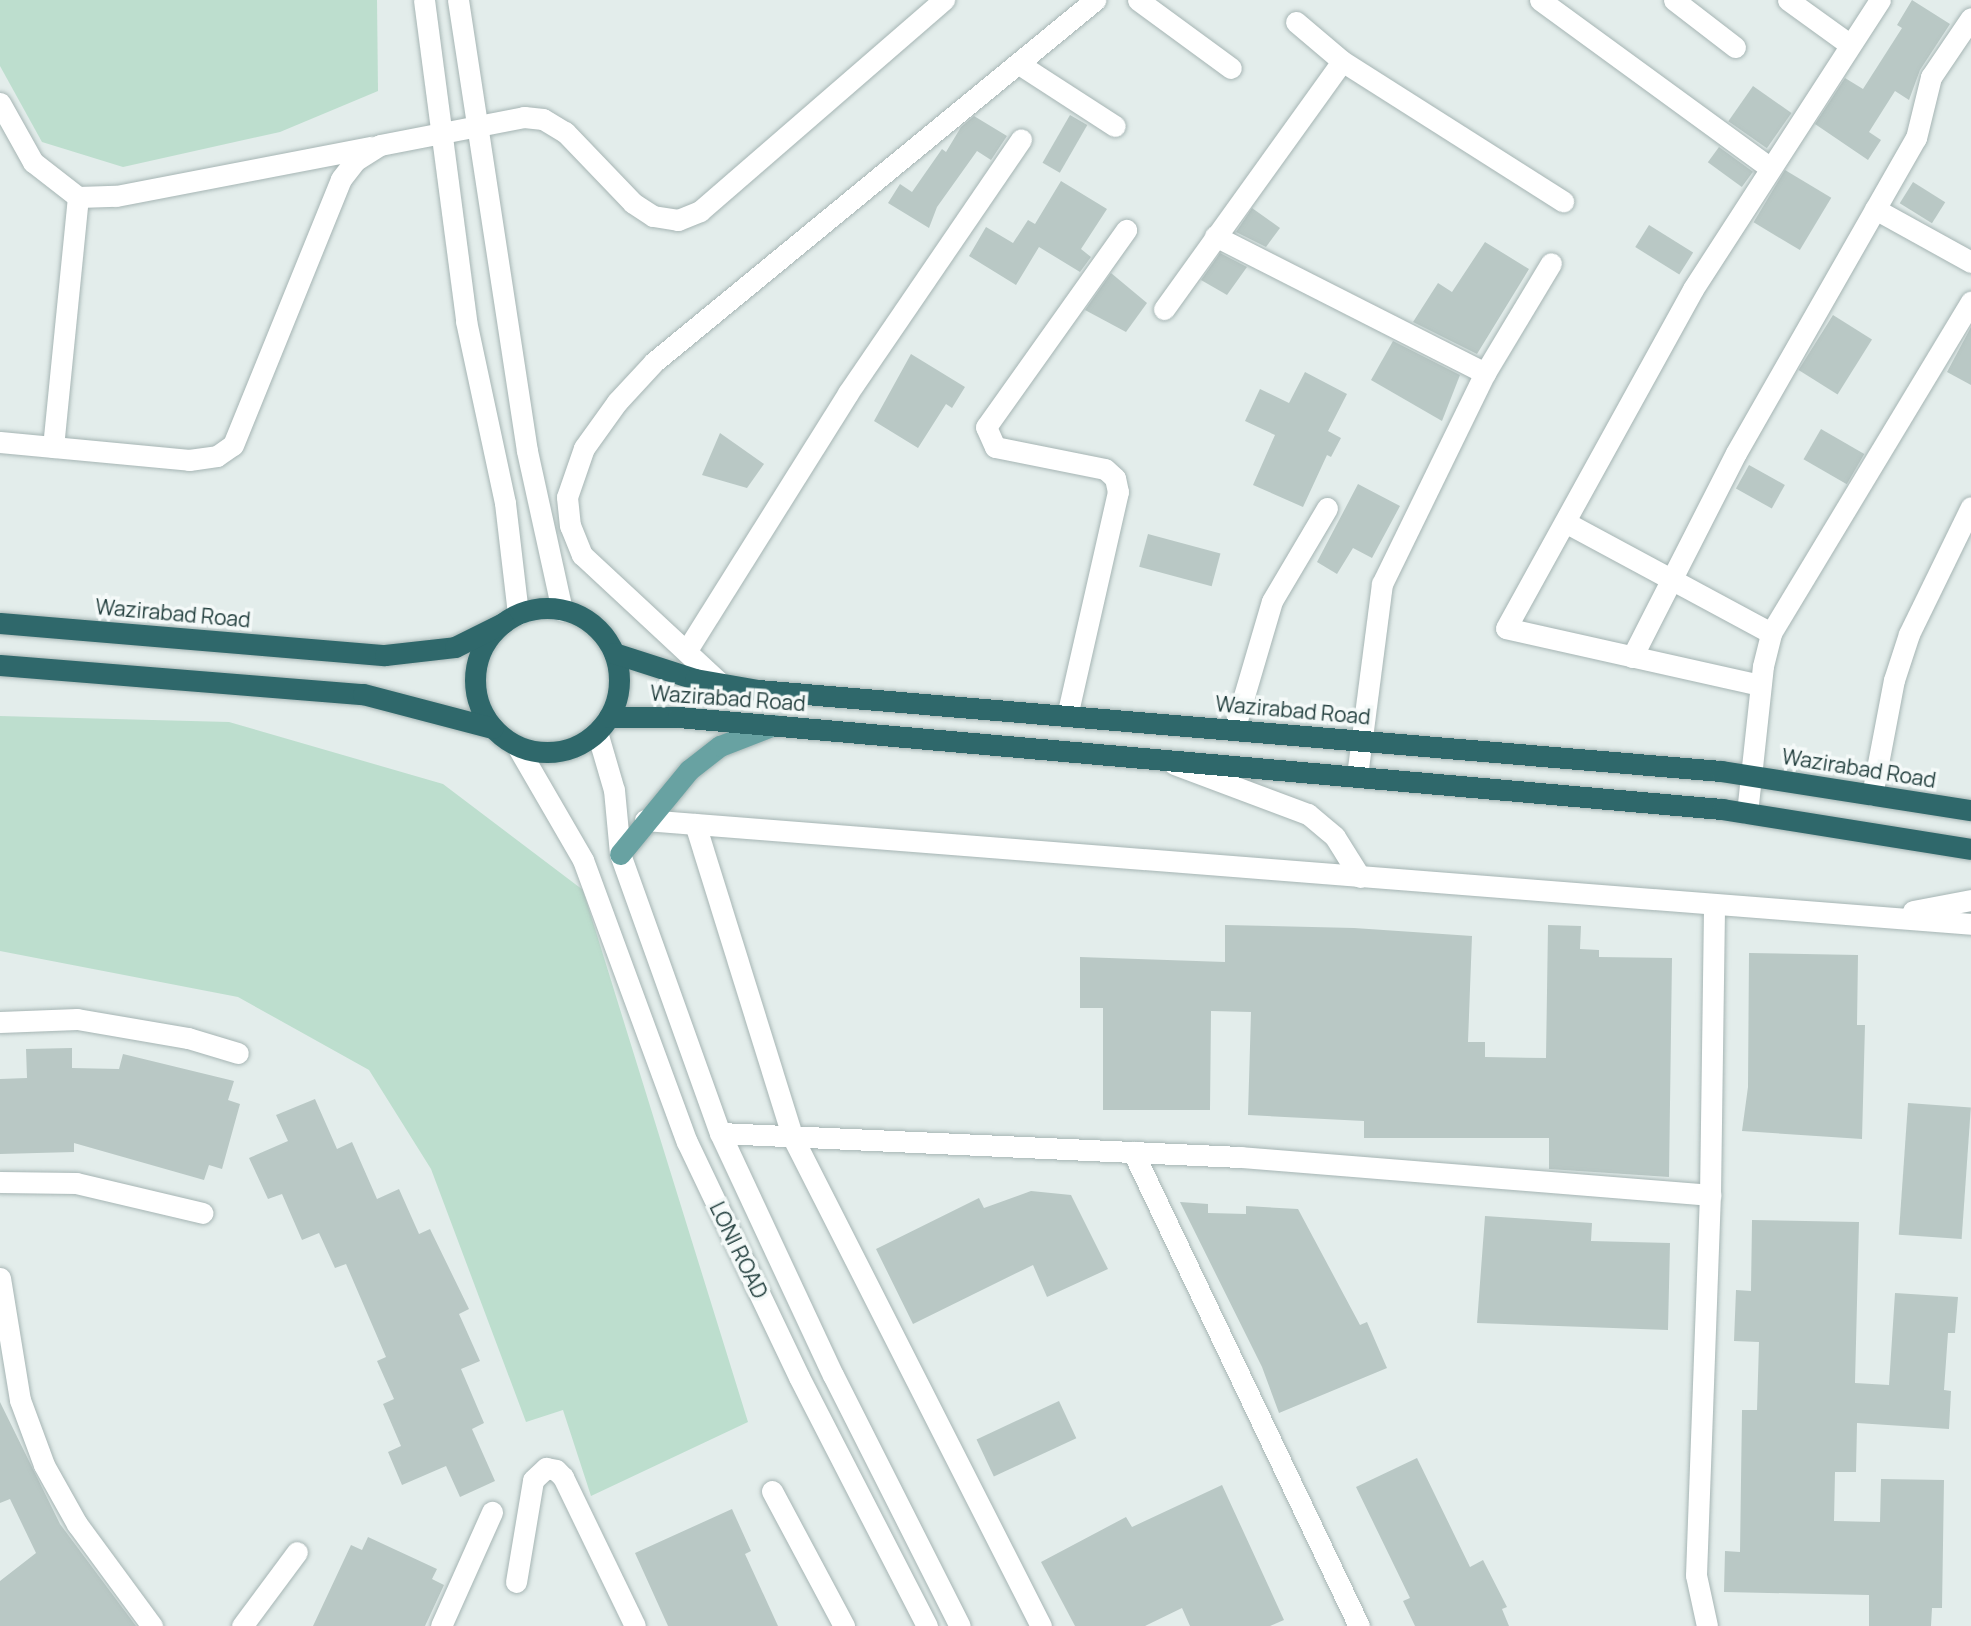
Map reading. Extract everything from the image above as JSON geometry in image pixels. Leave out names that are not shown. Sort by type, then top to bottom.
[{"type":"highway","points":[[562,610],[598,629],[614,653],[618,685],[603,724],[566,750],[545,752],[517,746],[493,728],[478,703],[474,673],[484,645],[511,618],[562,610]]},
{"type":"highway","name":"Wazirabad Road","points":[[0,623],[385,655],[455,648],[511,618]]},
{"type":"highway","name":"Wazirabad Road","points":[[614,653],[721,684],[1751,776],[1971,810]]},
{"type":"highway","points":[[0,665],[363,694],[493,728]]},
{"type":"highway","name":"Wazirabad Road","points":[[603,724],[774,725],[1357,776],[1747,813],[1971,849]]},
{"type":"main road","points":[[620,854],[645,820],[689,770],[720,746],[774,725]]},
{"type":"street","points":[[424,0],[466,321],[505,503],[511,618]]},
{"type":"street","points":[[458,0],[527,451],[562,610]]},
{"type":"street","points":[[0,103],[33,162],[78,197],[116,196],[524,117],[543,118],[565,132],[633,203],[653,216],[678,220],[700,211],[944,0]]},
{"type":"street","points":[[721,684],[582,555],[570,526],[567,497],[584,448],[617,402],[654,362],[1095,0]]},
{"type":"street","points":[[1138,0],[1231,68]]},
{"type":"street","points":[[1540,0],[1770,168]]},
{"type":"street","points":[[1674,0],[1735,47]]},
{"type":"street","points":[[1788,0],[1849,44]]},
{"type":"street","points":[[1760,685],[1506,628],[1693,289],[1849,44],[1880,0]]},
{"type":"street","points":[[1632,657],[1670,578],[1916,138],[1931,77],[1971,18]]},
{"type":"street","points":[[1296,22],[1342,61],[1563,201]]},
{"type":"street","points":[[1164,309],[1342,61]]},
{"type":"street","points":[[1019,64],[1115,126]]},
{"type":"street","points":[[687,650],[848,393],[1021,139]]},
{"type":"street","points":[[0,442],[189,460],[217,457],[233,445],[341,179],[356,160],[380,145]]},
{"type":"street","points":[[53,447],[78,197]]},
{"type":"street","points":[[1875,209],[1971,262]]},
{"type":"street","points":[[1067,716],[1118,492],[1115,478],[1105,469],[995,447],[986,427],[1126,230]]},
{"type":"street","points":[[1215,236],[1485,373]]},
{"type":"street","points":[[1357,776],[1381,583],[1485,373],[1551,263]]},
{"type":"street","points":[[1747,813],[1760,685],[1771,633],[1971,302]]},
{"type":"street","points":[[1872,795],[1894,680],[1909,634],[1971,507]]},
{"type":"street","points":[[1234,730],[1272,601],[1327,508]]},
{"type":"street","points":[[1565,522],[1771,633]]},
{"type":"street","name":"LONI ROAD","points":[[603,724],[614,790],[620,854],[720,1133],[815,1336],[960,1626]]},
{"type":"street","name":"LONI ROAD","points":[[517,746],[583,860],[687,1142],[786,1349],[928,1626]]},
{"type":"street","points":[[1163,759],[1307,814],[1335,837],[1360,877]]},
{"type":"street","points":[[645,820],[1714,905],[1894,915],[1971,924]]},
{"type":"street","points":[[695,824],[793,1138],[1041,1626]]},
{"type":"street","points":[[1894,915],[1971,900]]},
{"type":"street","points":[[1702,1624],[1696,1575],[1710,1195],[1714,905]]},
{"type":"street","points":[[0,1021],[88,1021],[188,1038],[238,1053]]},
{"type":"street","points":[[720,1133],[1133,1152],[1710,1195]]},
{"type":"street","points":[[1133,1152],[1359,1626]]},
{"type":"street","points":[[0,1182],[76,1183],[203,1213]]},
{"type":"street","points":[[0,1278],[20,1399],[44,1465],[77,1524],[152,1626]]},
{"type":"street","points":[[786,1349],[815,1336]]},
{"type":"street","points":[[516,1582],[533,1480],[537,1472],[556,1470],[563,1476],[635,1626]]},
{"type":"street","points":[[772,1491],[844,1626]]},
{"type":"street","points":[[441,1626],[492,1512]]},
{"type":"street","points":[[242,1626],[297,1552]]},
{"type":"green space","points":[[0,0],[377,0],[378,91],[280,132],[123,167],[42,142],[0,66]]},
{"type":"green space","points":[[0,716],[229,722],[443,784],[583,890],[748,1422],[591,1496],[563,1410],[526,1422],[431,1169],[369,1070],[238,997],[0,951]]},
{"type":"building","points":[[1912,0],[1950,24],[1920,70],[1909,100],[1895,91],[1869,132],[1881,140],[1868,160],[1815,124],[1845,78],[1863,89],[1902,28],[1897,25]]},
{"type":"building","points":[[1753,86],[1792,113],[1767,148],[1728,121]]},
{"type":"building","points":[[1070,115],[1087,125],[1060,173],[1042,163]]},
{"type":"building","points":[[974,116],[1007,136],[991,160],[977,151],[937,207],[929,228],[888,203],[900,184],[912,192],[942,149],[946,152],[961,127]]},
{"type":"building","points":[[1719,147],[1753,172],[1742,187],[1708,162]]},
{"type":"building","points":[[1785,170],[1831,198],[1800,250],[1754,222]]},
{"type":"building","points":[[1061,181],[1107,209],[1081,249],[1091,257],[1080,272],[1039,247],[1016,285],[969,256],[986,227],[1013,243],[1028,220],[1035,224]]},
{"type":"building","points":[[1913,182],[1945,202],[1932,223],[1900,203]]},
{"type":"building","points":[[1252,208],[1280,228],[1266,247],[1236,232]]},
{"type":"building","points":[[1649,225],[1693,253],[1679,275],[1635,247]]},
{"type":"building","points":[[1485,242],[1529,269],[1477,354],[1413,322],[1438,283],[1452,292]]},
{"type":"building","points":[[1220,253],[1247,267],[1227,295],[1201,280]]},
{"type":"building","points":[[1111,273],[1147,303],[1126,332],[1085,310]]},
{"type":"building","points":[[1833,315],[1872,339],[1838,394],[1799,370]]},
{"type":"building","points":[[1971,327],[1971,385],[1947,372]]},
{"type":"building","points":[[1393,341],[1460,375],[1442,421],[1371,380]]},
{"type":"building","points":[[911,354],[965,387],[952,408],[946,404],[918,448],[874,421]]},
{"type":"building","points":[[1305,372],[1347,394],[1328,431],[1341,438],[1331,457],[1327,455],[1303,507],[1253,485],[1275,435],[1245,421],[1260,389],[1289,403]]},
{"type":"building","points":[[1821,429],[1864,454],[1847,484],[1804,459]]},
{"type":"building","points":[[720,433],[764,464],[747,488],[702,475]]},
{"type":"building","points":[[1749,465],[1785,485],[1772,508],[1736,489]]},
{"type":"building","points":[[1358,484],[1400,506],[1372,558],[1353,548],[1337,574],[1317,562]]},
{"type":"building","points":[[1148,534],[1220,553],[1212,586],[1139,567]]},
{"type":"building","points":[[1225,925],[1354,928],[1472,936],[1468,1042],[1485,1042],[1485,1057],[1546,1058],[1548,925],[1581,926],[1580,949],[1599,950],[1599,957],[1672,958],[1669,1177],[1549,1169],[1549,1138],[1364,1138],[1364,1121],[1248,1115],[1251,1012],[1211,1011],[1210,1110],[1103,1110],[1103,1008],[1080,1008],[1080,957],[1225,962]]},
{"type":"building","points":[[1749,953],[1858,955],[1857,1025],[1865,1025],[1862,1139],[1742,1131],[1748,1087]]},
{"type":"building","points":[[72,1048],[72,1068],[119,1069],[123,1054],[234,1081],[228,1100],[240,1104],[222,1169],[209,1165],[204,1180],[74,1143],[74,1152],[0,1154],[0,1079],[27,1078],[26,1049]]},
{"type":"building","points":[[315,1099],[337,1149],[352,1142],[377,1199],[399,1189],[419,1234],[430,1229],[469,1309],[459,1314],[480,1361],[461,1369],[484,1423],[472,1429],[495,1481],[460,1497],[446,1466],[402,1485],[388,1452],[401,1446],[383,1404],[394,1399],[377,1361],[386,1357],[346,1264],[335,1268],[319,1233],[302,1240],[282,1194],[268,1199],[249,1158],[288,1141],[276,1115]]},
{"type":"building","points":[[1908,1103],[1971,1107],[1962,1239],[1899,1235]]},
{"type":"building","points":[[1031,1191],[1071,1195],[1108,1269],[1047,1297],[1033,1265],[913,1324],[876,1249],[979,1198],[984,1208]]},
{"type":"building","points":[[1180,1202],[1208,1204],[1208,1213],[1246,1214],[1246,1206],[1298,1209],[1360,1325],[1367,1322],[1387,1368],[1279,1413],[1262,1367]]},
{"type":"building","points":[[1485,1216],[1592,1223],[1591,1241],[1670,1243],[1668,1330],[1477,1323]]},
{"type":"building","points":[[1752,1220],[1859,1222],[1855,1383],[1889,1385],[1895,1293],[1958,1297],[1955,1333],[1948,1333],[1944,1390],[1951,1391],[1949,1429],[1857,1423],[1856,1472],[1835,1472],[1834,1521],[1880,1522],[1881,1479],[1944,1480],[1942,1608],[1932,1608],[1931,1626],[1869,1626],[1869,1595],[1724,1592],[1725,1551],[1740,1552],[1742,1410],[1757,1410],[1759,1342],[1734,1341],[1736,1290],[1751,1291]]},
{"type":"building","points":[[1059,1401],[1076,1438],[994,1477],[977,1439]]},
{"type":"building","points":[[0,1402],[60,1524],[136,1626],[0,1626],[0,1581],[36,1553],[10,1499],[0,1503]]},
{"type":"building","points":[[1417,1458],[1470,1567],[1483,1560],[1507,1607],[1502,1609],[1509,1626],[1415,1626],[1403,1601],[1410,1598],[1356,1487]]},
{"type":"building","points":[[1222,1485],[1284,1620],[1270,1626],[1190,1626],[1182,1608],[1145,1626],[1075,1626],[1041,1562],[1126,1517],[1132,1527]]},
{"type":"building","points":[[732,1509],[751,1551],[745,1554],[778,1626],[668,1626],[635,1553]]},
{"type":"building","points":[[368,1537],[437,1569],[432,1579],[444,1585],[425,1626],[313,1626],[351,1545],[362,1550]]}]
